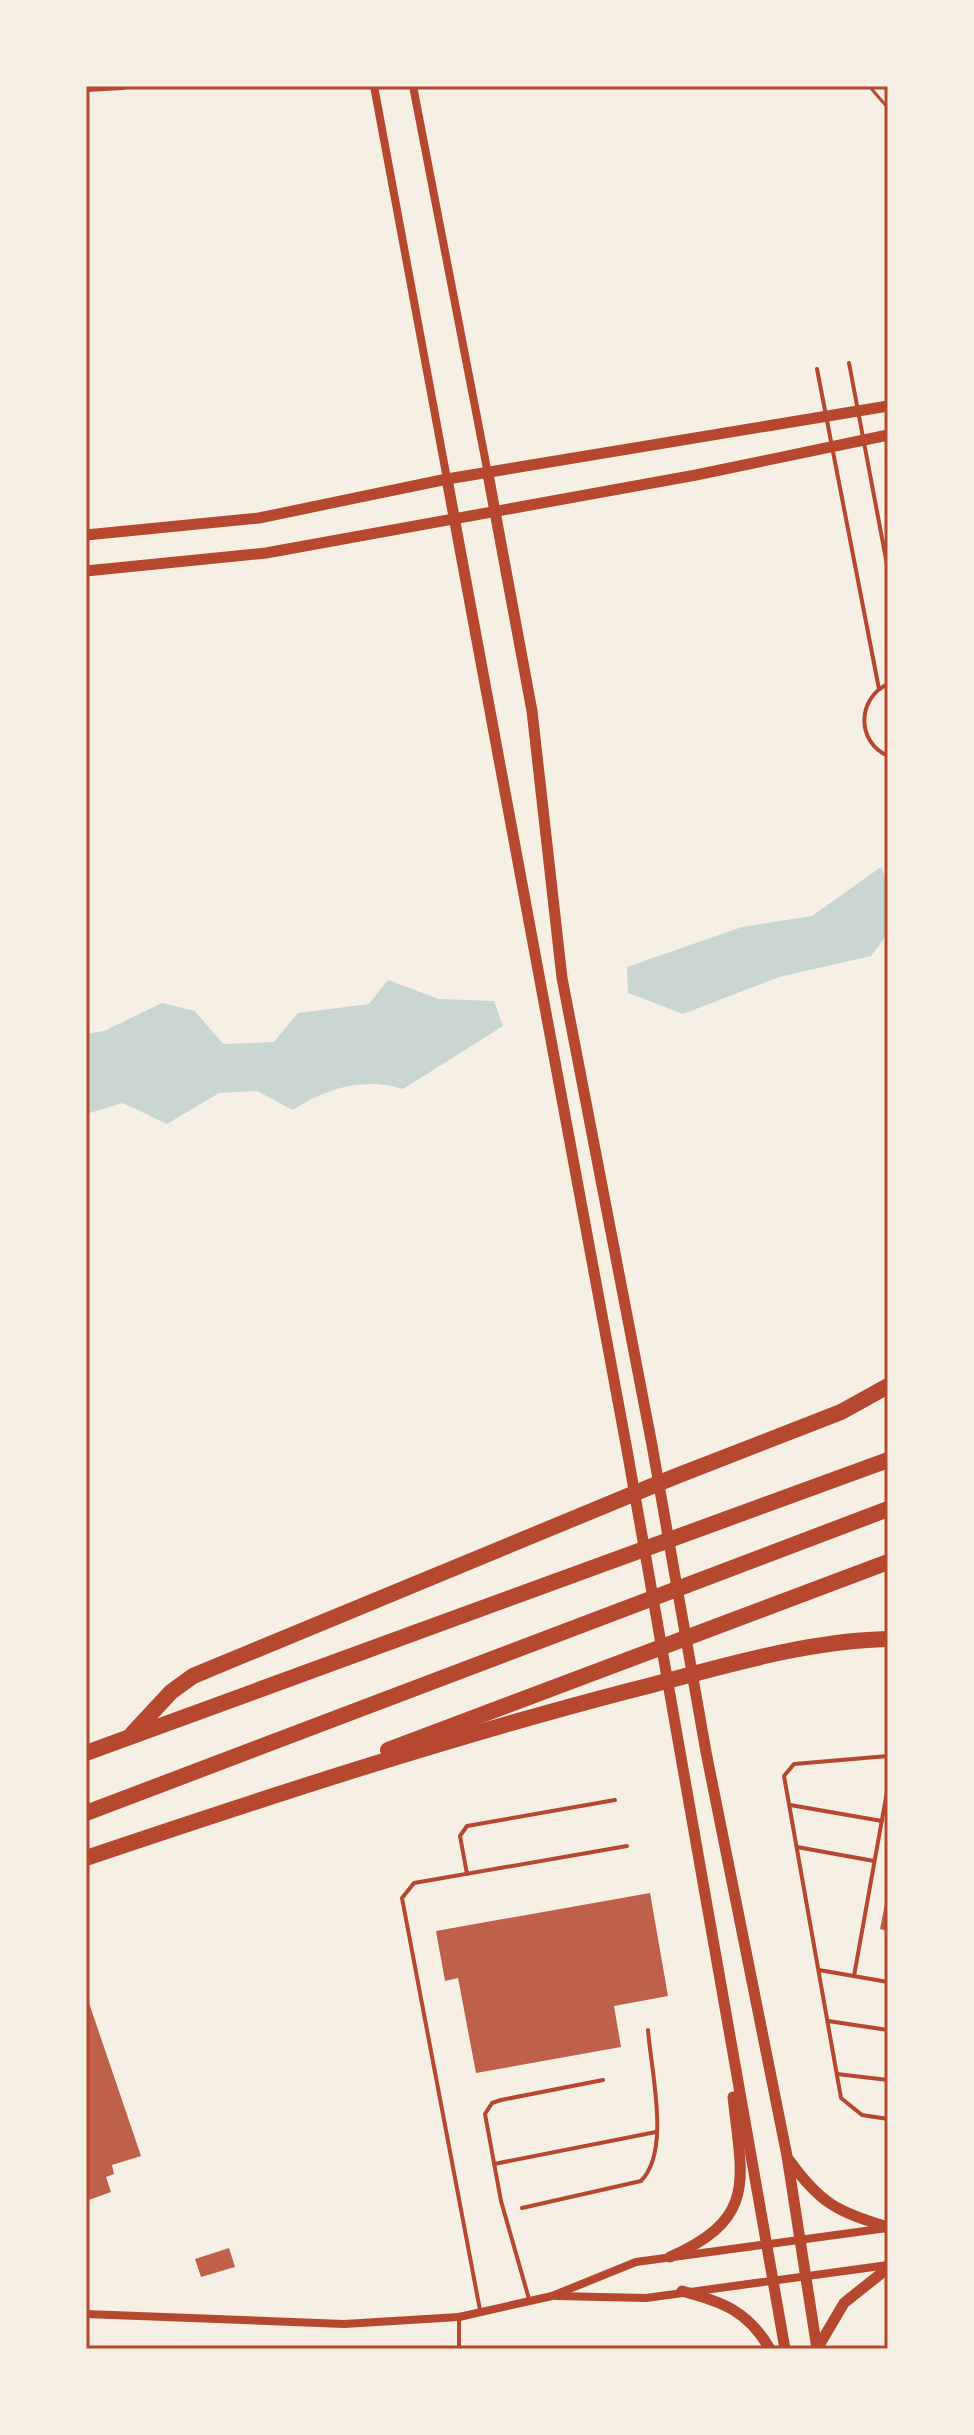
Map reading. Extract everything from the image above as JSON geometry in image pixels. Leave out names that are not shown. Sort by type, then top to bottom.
[{"type":"highway","points":[[131,1736],[171,1692],[193,1676],[674,1477],[841,1412],[888,1386]]},
{"type":"highway","points":[[86,1753],[888,1460]]},
{"type":"highway","points":[[86,1813],[888,1509]]},
{"type":"highway","points":[[266,1797],[888,1562]]},
{"type":"highway","points":[[86,1858],[364,1765],[724,1666],[792,1651],[888,1639]]},
{"type":"street","points":[[86,88],[123,86]]},
{"type":"street","points":[[374,86],[627,1450],[785,2349]]},
{"type":"street","points":[[413,86],[532,711],[562,978],[652,1445],[706,1752],[787,2156],[817,2349]]},
{"type":"street","points":[[86,535],[259,518],[447,479],[888,406]]},
{"type":"street","points":[[86,571],[266,553],[888,435]]},
{"type":"street","points":[[670,2257],[713,2235],[725,2222],[739,2192],[741,2169],[720,1990]]},
{"type":"street","points":[[787,2156],[808,2186],[831,2207],[888,2227]]},
{"type":"street","points":[[86,2314],[344,2324],[459,2317],[552,2296],[636,2262],[888,2227]]},
{"type":"street","points":[[552,2296],[646,2298],[888,2267]]},
{"type":"street","points":[[817,2349],[844,2303],[888,2267]]},
{"type":"street","points":[[682,2291],[741,2313],[753,2323],[770,2349]]},
{"type":"lane","points":[[849,363],[888,570]]},
{"type":"lane","points":[[817,369],[879,689]]},
{"type":"lane","points":[[888,684],[879,689],[866,705],[865,732],[871,744],[888,756]]},
{"type":"lane","points":[[888,1756],[794,1764],[784,1776],[841,2098],[862,2115],[888,2119]]},
{"type":"lane","points":[[854,1976],[888,1786]]},
{"type":"lane","points":[[467,1874],[460,1836],[464,1828],[615,1800]]},
{"type":"lane","points":[[790,1805],[882,1821]]},
{"type":"lane","points":[[481,2313],[402,1898],[414,1883],[627,1846]]},
{"type":"lane","points":[[797,1847],[874,1862]]},
{"type":"lane","points":[[819,1970],[888,1982]]},
{"type":"lane","points":[[828,2021],[888,2030]]},
{"type":"lane","points":[[522,2208],[641,2181],[656,2160],[648,2030]]},
{"type":"lane","points":[[837,2074],[888,2080]]},
{"type":"lane","points":[[530,2301],[494,2164],[485,2114],[492,2103],[603,2080]]},
{"type":"lane","points":[[494,2164],[656,2132]]},
{"type":"lane","points":[[459,2317],[459,2349]]},
{"type":"path","points":[[869,86],[888,108]]},
{"type":"shaded area","points":[[881,867],[888,884],[888,933],[871,956],[779,977],[683,1014],[628,993],[627,967],[742,927],[812,916]]},
{"type":"shaded area","points":[[388,980],[439,999],[494,1001],[503,1026],[403,1089],[374,1084],[346,1087],[319,1096],[293,1110],[257,1091],[219,1093],[167,1124],[123,1103],[86,1114],[86,1034],[104,1031],[162,1003],[195,1011],[223,1044],[274,1042],[298,1013],[369,1004]]},
{"type":"building","points":[[650,1893],[668,1996],[614,2006],[621,2047],[476,2073],[458,1978],[445,1981],[436,1931]]},
{"type":"building","points":[[888,1894],[888,1931],[880,1929]]},
{"type":"building","points":[[87,1997],[141,2156],[112,2165],[114,2174],[106,2177],[111,2192],[86,2201]]},
{"type":"building","points":[[229,2248],[235,2267],[201,2277],[195,2259]]}]
